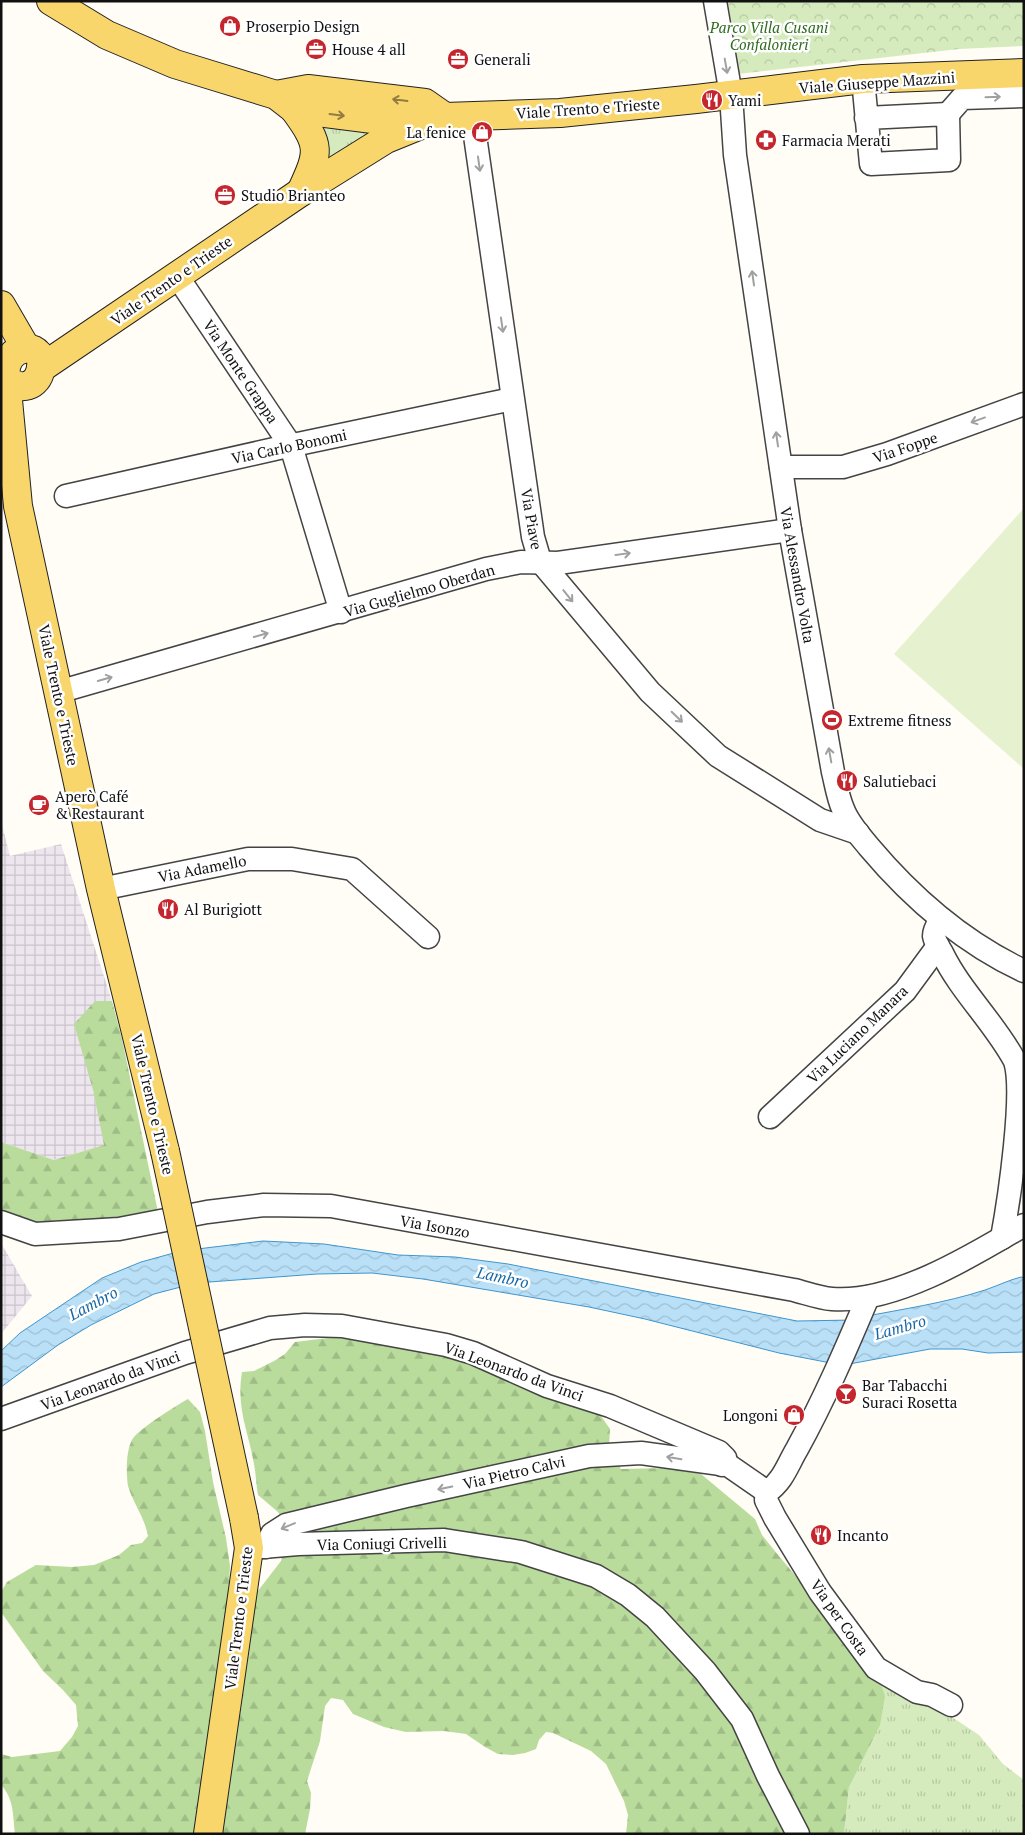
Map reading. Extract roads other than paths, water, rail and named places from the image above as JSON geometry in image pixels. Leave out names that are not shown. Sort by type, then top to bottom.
[{"type":"main road","name":"Viale Trento e Trieste","points":[[51,1],[106,35],[175,64],[285,102],[420,125]]},
{"type":"main road","name":"Viale Giuseppe Mazzini","points":[[731,95],[863,79],[1024,73]]},
{"type":"main road","points":[[301,192],[316,153],[314,139],[285,102],[308,89],[425,103],[445,117]]},
{"type":"main road","name":"Viale Trento e Trieste","points":[[208,1834],[258,1547],[244,1518],[165,1151],[102,889],[18,506],[13,446],[16,363],[78,344],[301,192],[386,139],[420,125],[445,117],[560,113],[731,95]]},
{"type":"main road","points":[[1,305],[16,363]]},
{"type":"street","name":"Via Alessandro Volta","points":[[715,1],[731,95],[735,155],[790,530],[833,772],[843,810],[858,832],[905,886],[942,919],[998,958],[1024,971]]},
{"type":"street","points":[[863,79],[871,164],[949,160],[955,106]]},
{"type":"street","points":[[866,118],[1024,96]]},
{"type":"street","name":"Via Piave","points":[[472,115],[533,537],[540,561],[650,692],[718,756],[820,820],[858,832]]},
{"type":"street","name":"Via Monte Grappa","points":[[178,276],[291,446],[341,612]]},
{"type":"street","name":"Via Carlo Bonomi","points":[[66,496],[512,399]]},
{"type":"street","name":"Via Foppe","points":[[781,467],[843,466],[888,454],[1024,404]]},
{"type":"street","name":"Via Guglielmo Oberdan","points":[[58,692],[486,570],[521,562],[540,561],[558,563],[790,530]]},
{"type":"street","name":"Via Adamello","points":[[102,889],[248,859],[292,859],[352,870],[428,936]]},
{"type":"street","points":[[942,919],[934,934],[938,946],[952,973],[1003,1041],[1016,1062],[1020,1075],[1022,1088],[1021,1119],[1002,1238]]},
{"type":"street","name":"Via Luciano Manara","points":[[770,1117],[905,991],[938,946]]},
{"type":"street","name":"Via Isonzo","points":[[1,1222],[35,1234],[119,1228],[207,1212],[264,1205],[331,1206],[794,1290],[864,1306]]},
{"type":"street","points":[[767,1492],[778,1484],[790,1464],[840,1365],[864,1306],[942,1270],[1024,1225]]},
{"type":"street","name":"Via Leonardo da Vinci","points":[[1,1419],[185,1353],[270,1328],[305,1325],[342,1326],[446,1345],[473,1353],[547,1386],[610,1406],[719,1452],[724,1458],[722,1465]]},
{"type":"street","name":"Via Pietro Calvi","points":[[258,1547],[272,1534],[286,1525],[406,1496],[589,1456],[641,1453],[728,1465],[767,1492]]},
{"type":"street","name":"Via per Costa","points":[[767,1492],[766,1500],[775,1518],[820,1592],[876,1668],[917,1692],[932,1695],[951,1704]]},
{"type":"street","name":"Via Coniugi Crivelli","points":[[258,1547],[444,1540],[521,1552],[596,1576],[628,1595],[654,1618],[705,1671],[742,1719],[768,1776],[798,1834]]},
{"type":"water","name":"Lambro","points":[[263,1241],[324,1244],[398,1255],[455,1257],[508,1264],[797,1321],[854,1320],[836,1364],[779,1353],[645,1319],[589,1307],[423,1279],[372,1273],[317,1274],[196,1283],[154,1294],[91,1325],[58,1345],[1,1387],[1,1351],[20,1333],[102,1278],[141,1262],[181,1251]]},
{"type":"water","name":"Lambro","points":[[1021,1277],[1024,1278],[1024,1352],[988,1353],[962,1349],[930,1349],[844,1365],[862,1317],[955,1299]]},
{"type":"place","name":"Proserpio Design","points":[[230,26]]},
{"type":"place","name":"House 4 all","points":[[316,49]]},
{"type":"place","name":"Generali","points":[[458,59]]},
{"type":"place","name":"Yami","points":[[712,100]]},
{"type":"place","name":"La fenice","points":[[482,132]]},
{"type":"place","name":"Farmacia Merati","points":[[766,140]]},
{"type":"place","name":"Studio Brianteo","points":[[225,195]]},
{"type":"place","name":"Extreme fitness","points":[[832,720]]},
{"type":"place","name":"Salutiebaci","points":[[847,781]]},
{"type":"place","name":"Aperò Café & Restaurant","points":[[39,805]]},
{"type":"place","name":"Al Burigiott","points":[[168,909]]},
{"type":"place","name":"Bar Tabacchi Suraci Rosetta","points":[[846,1394]]},
{"type":"place","name":"Longoni","points":[[794,1415]]},
{"type":"place","name":"Incanto","points":[[821,1535]]},
{"type":"park label","name":"Parco Villa Cusani Confalonieri","points":[[769,36]]}]
